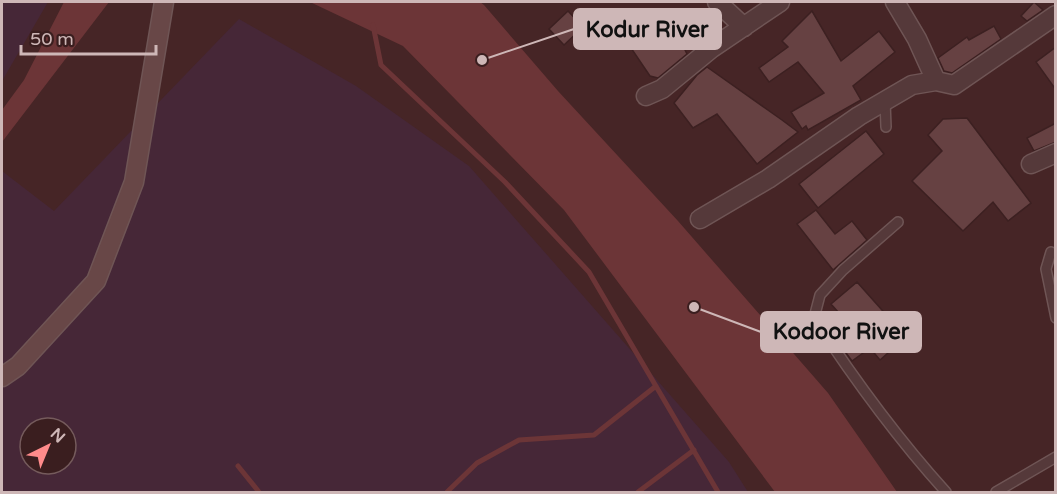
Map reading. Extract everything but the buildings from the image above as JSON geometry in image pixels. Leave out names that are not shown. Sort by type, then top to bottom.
[{"type":"main road","points":[[2,377],[18,366],[96,280],[134,182],[164,2]]},
{"type":"street","points":[[717,2],[744,27]]},
{"type":"street","points":[[646,96],[662,89],[712,48],[780,2]]},
{"type":"street","points":[[896,2],[917,39],[936,81]]},
{"type":"street","points":[[700,219],[768,179],[859,116],[912,85],[936,81],[954,85],[1056,15]]},
{"type":"street","points":[[1031,164],[1056,153]]},
{"type":"lane","points":[[885,101],[886,127]]},
{"type":"lane","points":[[898,222],[843,270],[820,295],[814,318],[850,372],[925,469],[946,492]]},
{"type":"lane","points":[[1051,252],[1046,269],[1056,318]]},
{"type":"lane","points":[[996,492],[1056,457]]},
{"type":"shaded area","points":[[2,2],[48,2],[2,81]]},
{"type":"shaded area","points":[[64,2],[109,2],[2,142],[2,110],[24,80]]},
{"type":"shaded area","points":[[310,2],[480,2],[484,5],[558,91],[678,221],[828,393],[897,492],[775,492],[564,210],[403,46]]},
{"type":"shaded area","points":[[239,19],[356,86],[469,166],[729,462],[748,492],[2,492],[2,171],[54,211]]},
{"type":"waterway","points":[[373,25],[381,65],[505,182],[589,272],[718,492]]},
{"type":"waterway","points":[[447,492],[477,463],[519,440],[594,435],[656,386]]},
{"type":"waterway","points":[[638,492],[694,450]]},
{"type":"waterway","points":[[238,466],[259,492]]},
{"type":"place","name":"Kodur River","points":[[482,60]]},
{"type":"place","name":"Kodoor River","points":[[694,307]]}]
